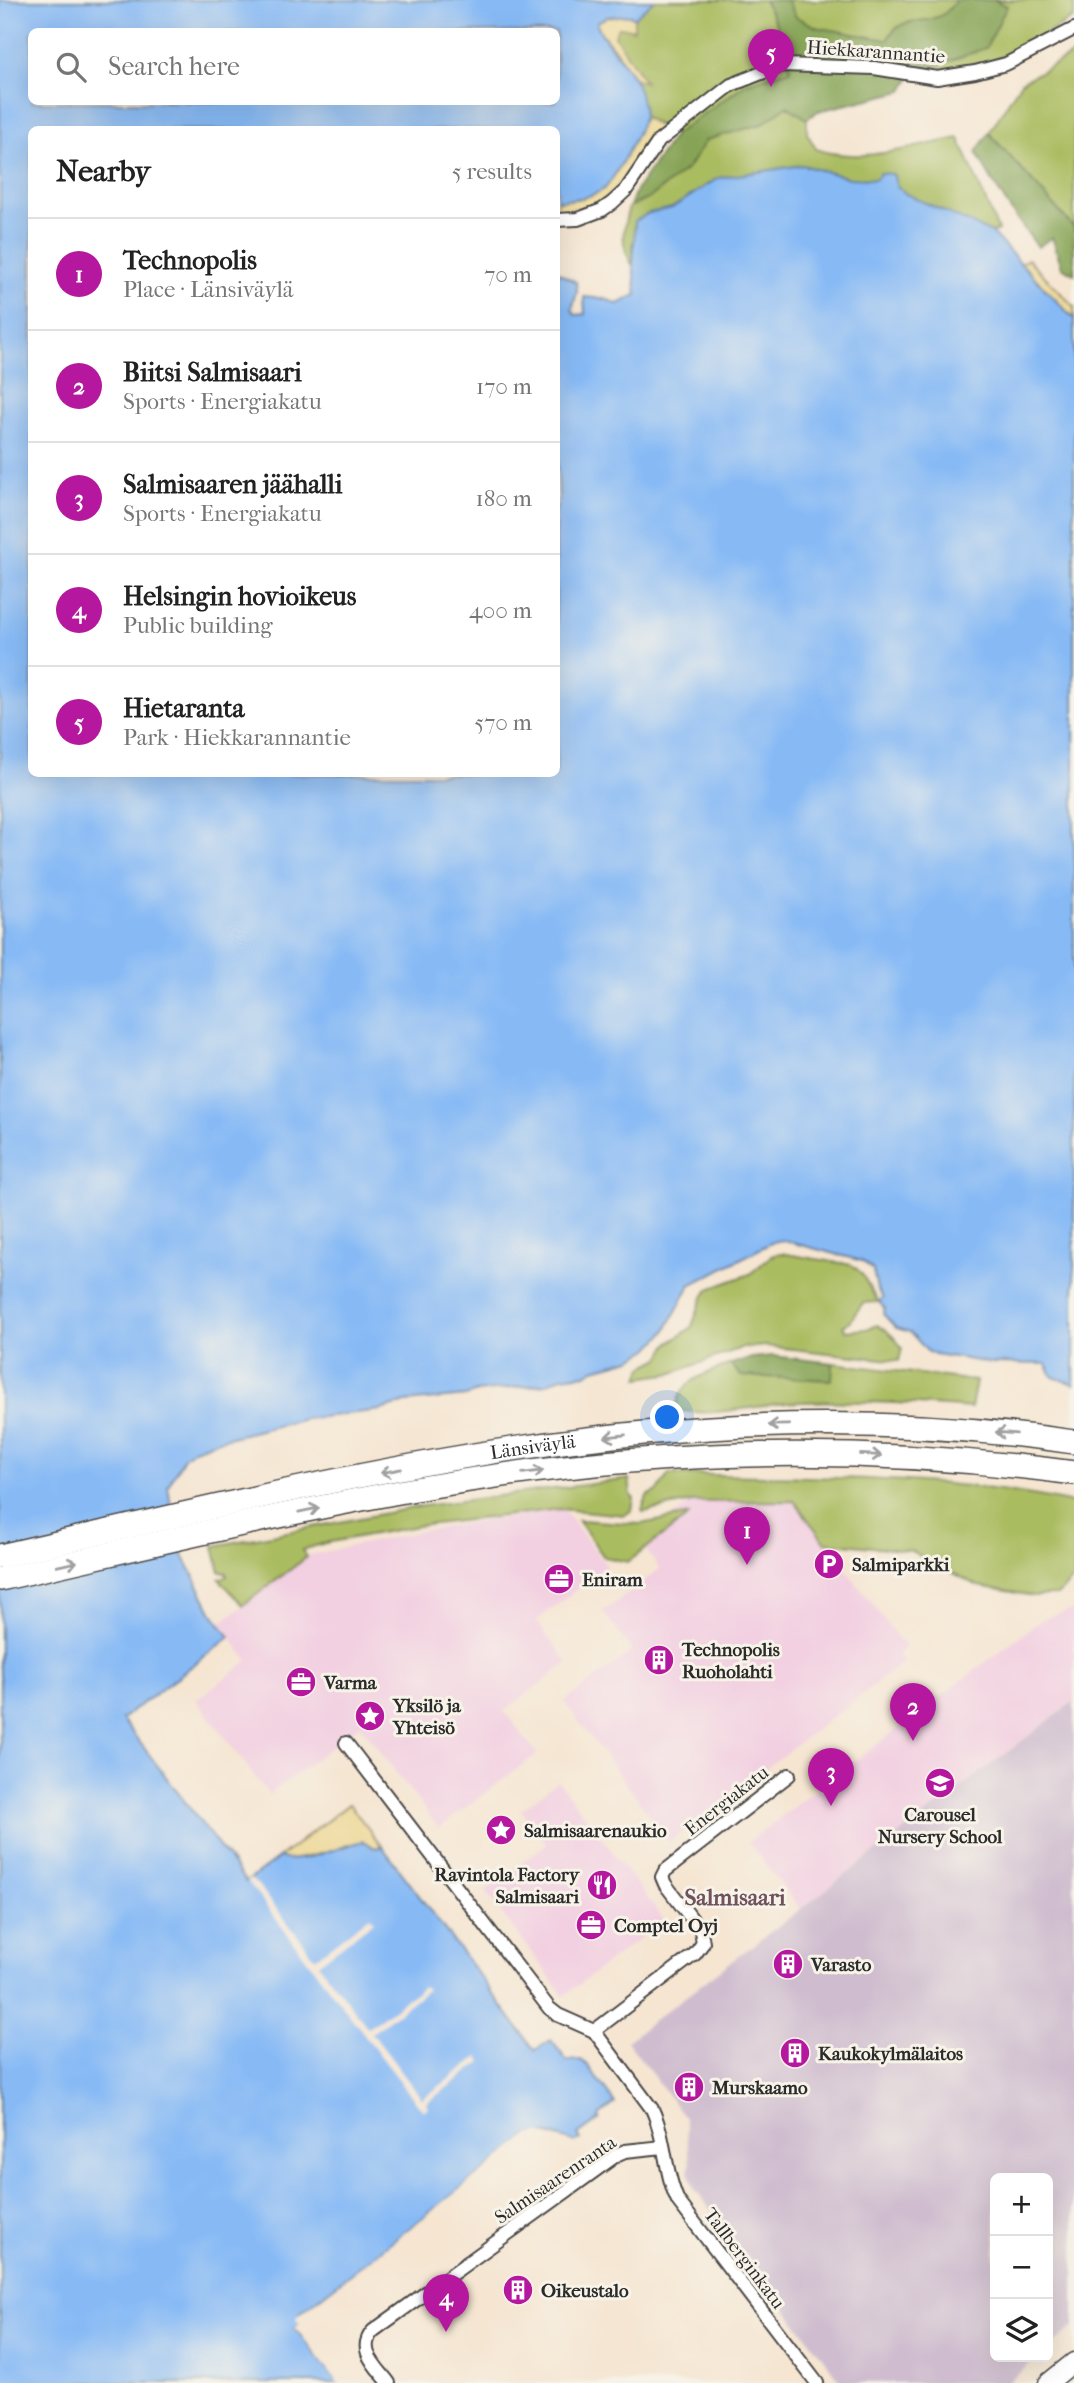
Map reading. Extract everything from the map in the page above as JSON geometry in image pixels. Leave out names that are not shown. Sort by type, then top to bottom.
[{"type":"highway","name":"Länsiväylä","points":[[0,1579],[412,1466],[612,1436],[776,1425],[854,1424],[942,1427],[1074,1442]]},
{"type":"highway","name":"Länsiväylä","points":[[0,1556],[523,1472],[702,1456],[856,1454],[944,1459],[1074,1473]]},
{"type":"highway","points":[[1030,1467],[1074,1483]]},
{"type":"main road","points":[[1048,2383],[1074,2362]]},
{"type":"street","name":"Hiekkarannantie","points":[[560,220],[579,219],[602,210],[626,190],[659,141],[731,85],[782,65],[874,68],[937,78],[1006,64],[1074,29]]},
{"type":"street","points":[[346,1743],[549,2008],[558,2015],[594,2031],[652,2109],[659,2123],[663,2147]]},
{"type":"street","name":"Energiakatu","points":[[594,2031],[695,1954],[703,1942],[701,1931],[665,1884],[662,1877],[665,1871],[789,1775]]},
{"type":"street","name":"Salmisaarenranta","points":[[389,2383],[365,2348],[366,2338],[373,2331],[618,2154],[663,2147]]},
{"type":"street","name":"Tallberginkatu","points":[[663,2147],[669,2178],[678,2202],[817,2383]]},
{"type":"shaded area","points":[[794,1501],[905,1647],[898,1653],[904,1662],[670,1842],[564,1702],[632,1651],[603,1612],[660,1569],[640,1542],[692,1502]]},
{"type":"shaded area","points":[[563,1509],[607,1566],[536,1621],[568,1663],[504,1711],[537,1754],[439,1828],[360,1725],[269,1795],[196,1700],[248,1661],[220,1623],[310,1555],[427,1530]]},
{"type":"shaded area","points":[[1071,1610],[1074,1612],[1074,1700],[800,1909],[748,1842],[1044,1618]]},
{"type":"shaded area","points":[[1074,1701],[1074,2326],[1053,2345],[1053,2173],[990,2173],[990,2362],[1032,2362],[1007,2383],[842,2383],[695,2189],[688,2172],[690,2164],[685,2118],[627,2041]]},
{"type":"shaded area","points":[[558,1781],[664,1920],[564,1996],[485,1891],[546,1844],[521,1810]]},
{"type":"green space","points":[[654,0],[1074,0],[1074,18],[1014,52],[982,64],[945,70],[917,65],[903,91],[818,111],[807,119],[807,133],[816,149],[833,153],[869,155],[959,138],[998,230],[992,233],[965,226],[937,231],[897,186],[893,174],[633,243],[633,266],[626,251],[624,237],[629,207],[648,199],[675,134],[644,117],[622,161],[597,28]]},
{"type":"green space","points":[[764,0],[787,0],[796,17],[816,27],[887,40],[900,26],[937,17],[946,12],[956,0],[995,0],[1007,6],[986,48],[938,65],[917,65],[903,91],[818,111],[807,119],[787,106],[762,124],[706,140],[688,168],[648,199],[630,206],[636,190],[675,134],[747,83],[790,70],[786,45]]},
{"type":"green space","points":[[1074,54],[1074,228],[989,133],[1021,82]]},
{"type":"green space","points":[[989,133],[1074,228],[1074,274],[1062,267],[1052,237],[1038,247],[997,189],[976,152]]},
{"type":"green space","points":[[780,1253],[852,1265],[857,1269],[879,1302],[863,1303],[843,1326],[846,1331],[877,1325],[881,1327],[902,1348],[899,1361],[765,1346],[741,1348],[673,1373],[639,1378],[643,1367],[660,1358],[668,1344],[691,1328],[704,1295],[711,1288],[750,1274],[771,1256]]},
{"type":"green space","points":[[772,1356],[833,1363],[832,1380],[741,1376],[731,1364]]},
{"type":"green space","points":[[833,1363],[976,1381],[971,1408],[821,1401],[722,1412],[676,1410],[682,1391],[695,1379],[731,1364],[741,1376],[831,1380]]},
{"type":"green space","points":[[669,1474],[923,1482],[1074,1503],[1074,1579],[1057,1595],[1034,1596],[978,1586],[911,1551],[825,1542],[794,1501],[692,1502],[643,1512],[647,1496],[658,1491]]},
{"type":"green space","points":[[629,1479],[634,1499],[632,1510],[625,1515],[560,1509],[417,1526],[325,1543],[302,1550],[307,1557],[243,1605],[219,1579],[227,1576],[226,1572],[220,1572],[214,1546],[423,1506]]},
{"type":"green space","points":[[690,1515],[628,1562],[604,1557],[578,1520],[640,1524]]},
{"type":"sand","points":[[631,15],[634,18],[634,30],[617,28],[615,36],[645,82],[633,78],[617,52],[597,28],[597,21],[607,17]]},
{"type":"sand","points":[[644,117],[660,127],[611,194],[581,208],[560,211],[560,201],[584,198],[616,173]]},
{"type":"sand","points":[[1028,259],[1074,307],[1074,319],[1020,264]]},
{"type":"sand","points":[[349,1804],[381,1845],[378,1848],[347,1844],[333,1851],[293,1860],[280,1857]]},
{"type":"water","points":[[0,0],[654,0],[634,18],[631,15],[607,17],[597,22],[602,35],[634,78],[641,97],[643,114],[632,143],[608,185],[593,195],[581,198],[560,201],[560,126],[28,126],[28,777],[560,777],[560,274],[576,282],[577,292],[572,309],[575,315],[585,314],[584,297],[606,299],[617,304],[637,295],[633,266],[635,221],[649,213],[672,208],[718,178],[802,165],[850,178],[876,179],[880,173],[893,174],[897,186],[906,194],[992,233],[1074,319],[1074,1384],[1053,1377],[1046,1364],[990,1363],[929,1353],[910,1332],[896,1328],[883,1314],[885,1309],[879,1302],[883,1298],[877,1289],[873,1270],[862,1261],[782,1240],[773,1242],[690,1285],[665,1332],[649,1349],[631,1359],[594,1369],[586,1374],[561,1377],[546,1384],[406,1402],[381,1410],[305,1419],[219,1440],[194,1449],[184,1457],[168,1486],[183,1555],[211,1611],[230,1637],[122,1719],[246,1882],[280,1857],[308,1857],[363,1841],[373,1847],[378,1848],[381,1845],[535,2050],[551,2040],[567,2061],[581,2060],[587,2065],[615,2103],[599,2116],[600,2119],[578,2135],[581,2140],[575,2143],[548,2134],[531,2134],[300,2313],[299,2323],[295,2328],[338,2383],[0,2383]]},
{"type":"pier","points":[[250,1879],[258,1885],[315,1958],[370,1916],[374,1921],[318,1964],[368,2028],[424,1986],[427,1990],[372,2033],[422,2099],[479,2057],[482,2062],[426,2103],[428,2107],[423,2111],[247,1881]]},
{"type":"pier","points":[[539,2133],[574,2143],[581,2140],[583,2142],[574,2147],[547,2138],[533,2137],[302,2316],[303,2324],[300,2328],[341,2383],[338,2383],[295,2327],[299,2323],[297,2318],[300,2314],[531,2134]]},
{"type":"place","name":"Hietaranta","points":[[771,87]]},
{"type":"place","name":"Salmiparkki","points":[[829,1564]]},
{"type":"place","name":"Technopolis","points":[[747,1565]]},
{"type":"place","name":"Eniram","points":[[559,1579]]},
{"type":"place","name":"Technopolis Ruoholahti","points":[[659,1660]]},
{"type":"place","name":"Varma","points":[[301,1682]]},
{"type":"place","name":"Yksilö ja Yhteisö","points":[[370,1716]]},
{"type":"place","name":"Biitsi Salmisaari","points":[[913,1741]]},
{"type":"place","name":"Carousel Nursery School","points":[[940,1783]]},
{"type":"place","name":"Salmisaaren jäähalli","points":[[831,1806]]},
{"type":"place","name":"Salmisaarenaukio","points":[[501,1830]]},
{"type":"place","name":"Ravintola Factory Salmisaari","points":[[602,1885]]},
{"type":"place","name":"Comptel Oyj","points":[[591,1925]]},
{"type":"place","name":"Varasto","points":[[788,1964]]},
{"type":"place","name":"Kaukokylmälaitos","points":[[795,2053]]},
{"type":"place","name":"Murskaamo","points":[[689,2087]]},
{"type":"place","name":"Oikeustalo","points":[[518,2290]]},
{"type":"place","name":"Helsingin hovioikeus","points":[[446,2332]]},
{"type":"district","name":"Salmisaari","points":[[735,1897]]}]
